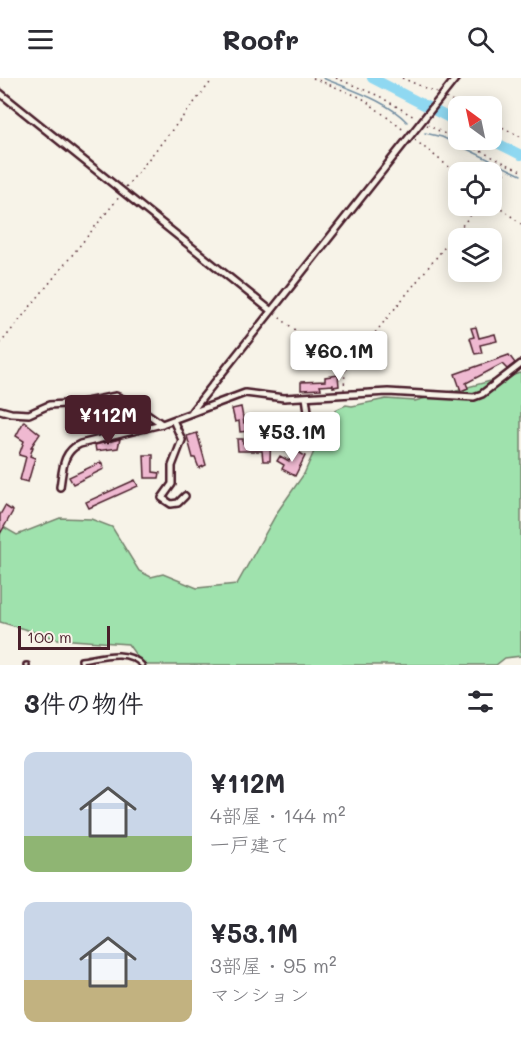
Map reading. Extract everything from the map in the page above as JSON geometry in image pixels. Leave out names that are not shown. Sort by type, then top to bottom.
[{"type":"street","points":[[190,413],[456,78]]},
{"type":"street","points":[[0,93],[270,310]]},
{"type":"street","points":[[60,487],[66,456],[70,449],[80,444],[162,424],[245,393],[274,398],[306,398],[344,393],[413,392],[459,398],[474,397],[482,394],[521,364]]},
{"type":"street","points":[[0,410],[29,414],[49,405],[81,403],[116,396],[129,400],[162,424]]},
{"type":"street","points":[[306,398],[309,419],[306,446]]},
{"type":"street","points":[[173,420],[182,440],[172,466],[172,484],[162,498],[171,504],[181,501],[185,496]]},
{"type":"lane","points":[[82,665],[81,660],[125,655],[137,659],[142,665]]},
{"type":"path","points":[[0,345],[214,78]]},
{"type":"path","points":[[313,78],[362,98],[448,166]]},
{"type":"path","points":[[336,78],[379,96],[422,121],[521,171]]},
{"type":"path","points":[[402,78],[448,99]]},
{"type":"path","points":[[502,127],[521,137]]},
{"type":"path","points":[[502,177],[506,172]]},
{"type":"path","points":[[502,209],[521,224]]},
{"type":"path","points":[[344,393],[345,370],[470,216]]},
{"type":"path","points":[[270,310],[345,370]]},
{"type":"green space","points":[[521,373],[521,656],[505,658],[496,665],[143,665],[128,644],[58,639],[0,622],[0,525],[17,535],[60,518],[91,519],[112,527],[139,571],[151,577],[163,574],[197,588],[237,584],[278,511],[304,474],[324,429],[337,409],[346,405],[352,406],[386,399],[415,401]]},
{"type":"building","points":[[476,327],[479,338],[495,334],[497,341],[480,345],[482,353],[475,354],[470,338],[474,337],[471,328]]},
{"type":"building","points":[[509,355],[515,363],[507,369],[502,364],[466,383],[468,388],[461,391],[455,374]]},
{"type":"building","points":[[338,375],[339,386],[320,386],[321,389],[301,390],[301,382],[325,381],[325,377]]},
{"type":"building","points":[[241,407],[244,423],[257,423],[258,430],[240,432],[239,421],[235,422],[232,409]]},
{"type":"building","points":[[24,421],[40,434],[31,447],[33,447],[30,456],[35,458],[28,482],[20,480],[26,457],[19,455],[24,441],[16,436]]},
{"type":"building","points":[[266,430],[266,433],[271,433],[270,461],[263,461],[262,451],[238,451],[237,439],[243,439],[243,443],[261,442],[261,431]]},
{"type":"building","points":[[197,433],[206,465],[199,468],[193,458],[187,436]]},
{"type":"building","points":[[120,439],[118,448],[96,451],[95,445]]},
{"type":"building","points":[[295,450],[305,456],[295,476],[282,469],[284,465],[277,461],[280,456],[289,461]]},
{"type":"building","points":[[144,455],[153,455],[153,472],[160,473],[159,478],[145,478]]},
{"type":"building","points":[[101,462],[104,469],[73,484],[69,477]]},
{"type":"building","points":[[135,480],[138,486],[89,508],[86,502]]},
{"type":"building","points":[[5,506],[13,511],[0,534],[0,515]]},
{"type":"waterway","points":[[323,78],[379,102],[399,114],[407,122]]},
{"type":"waterway","points":[[372,78],[448,117]]},
{"type":"waterway","points":[[425,133],[442,137],[521,175]]},
{"type":"waterway","points":[[502,146],[521,155]]}]
